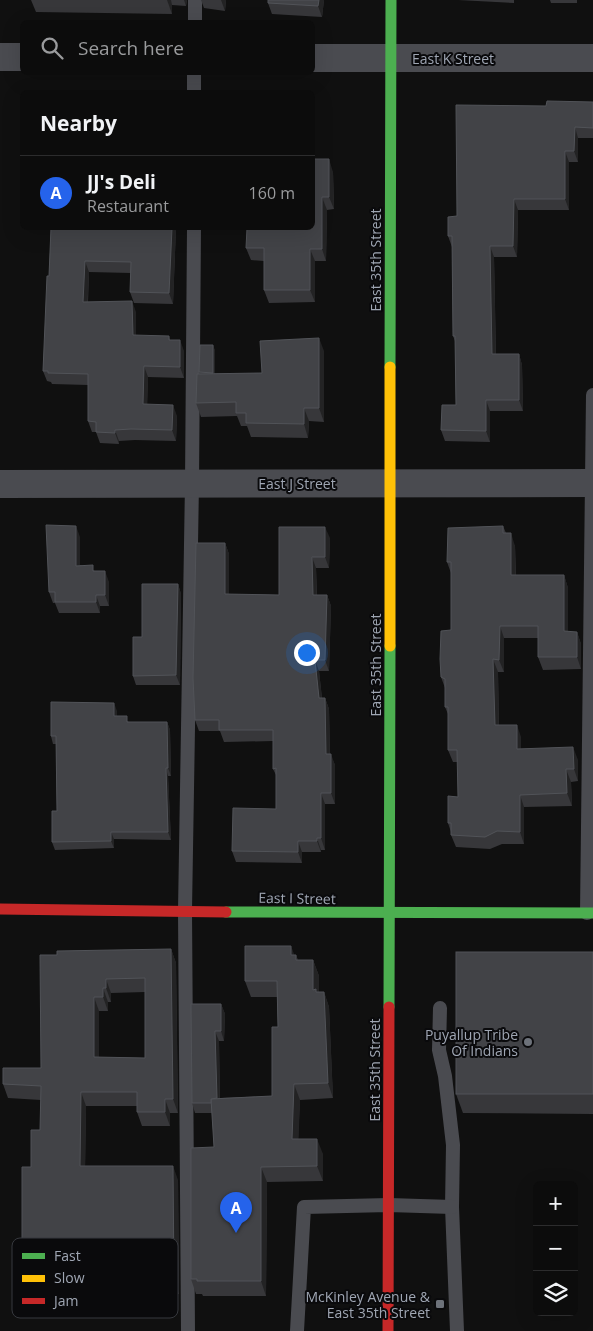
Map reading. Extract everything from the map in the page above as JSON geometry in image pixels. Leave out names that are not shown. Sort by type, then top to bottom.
[{"type":"street","name":"East 35th Street","points":[[388,1331],[391,0]]},
{"type":"street","points":[[0,57],[20,57]]},
{"type":"street","name":"East K Street","points":[[315,58],[593,58]]},
{"type":"street","name":"East J Street","points":[[0,484],[592,483]]},
{"type":"street","name":"East I Street","points":[[0,909],[390,914],[590,912]]},
{"type":"lane","points":[[194,20],[195,0]]},
{"type":"lane","points":[[194,75],[194,90]]},
{"type":"lane","points":[[188,1331],[186,911],[194,230]]},
{"type":"lane","points":[[590,912],[593,396]]},
{"type":"lane","points":[[440,1008],[439,1050],[445,1076],[453,1145],[452,1207],[457,1331]]},
{"type":"lane","points":[[297,1331],[304,1207],[389,1205],[452,1207]]},
{"type":"building","points":[[268,0],[319,0],[318,6],[268,3]]},
{"type":"building","points":[[547,101],[593,102],[593,128],[575,127],[574,151],[565,151],[565,199],[514,199],[513,246],[490,246],[492,354],[519,354],[519,400],[486,400],[486,431],[441,430],[442,405],[456,405],[452,236],[448,236],[448,217],[457,216],[456,105],[546,106]]},
{"type":"building","points":[[315,159],[329,159],[329,197],[322,197],[322,249],[310,249],[310,290],[264,290],[264,248],[246,248],[247,230],[315,230]]},
{"type":"building","points":[[51,230],[172,230],[169,293],[130,292],[131,262],[85,261],[83,302],[132,301],[133,335],[169,336],[169,340],[180,340],[180,367],[144,366],[143,404],[173,405],[172,430],[131,429],[115,430],[115,433],[96,432],[96,422],[88,421],[88,374],[48,373],[48,371],[43,371],[47,276],[49,276]]},
{"type":"building","points":[[319,338],[319,408],[304,408],[304,424],[246,423],[246,413],[236,413],[236,402],[196,403],[197,374],[262,373],[260,341]]},
{"type":"building","points":[[200,345],[213,345],[213,373],[199,372]]},
{"type":"building","points":[[46,525],[76,526],[76,566],[93,565],[93,571],[105,571],[105,595],[96,595],[96,602],[55,602],[55,592],[49,592]]},
{"type":"building","points":[[503,526],[503,533],[511,533],[511,575],[564,575],[564,631],[577,632],[577,657],[538,657],[538,626],[500,626],[499,660],[493,659],[495,725],[517,725],[517,749],[573,747],[574,769],[566,769],[567,793],[520,795],[520,832],[497,831],[485,837],[451,835],[451,823],[448,823],[448,796],[458,797],[457,750],[448,750],[448,707],[445,707],[445,679],[441,677],[440,659],[441,631],[451,630],[451,562],[447,562],[448,528]]},
{"type":"building","points":[[279,527],[325,527],[325,557],[312,557],[313,595],[327,595],[325,660],[315,660],[319,698],[325,698],[326,754],[331,754],[331,793],[321,793],[321,838],[317,838],[317,841],[298,841],[298,852],[232,851],[233,808],[276,809],[276,768],[273,769],[273,730],[219,730],[219,720],[195,720],[193,678],[196,543],[225,543],[225,594],[279,595]]},
{"type":"building","points":[[142,584],[178,584],[176,675],[133,676],[133,637],[142,637]]},
{"type":"building","points":[[51,702],[114,703],[114,716],[127,716],[127,722],[167,722],[168,832],[111,832],[111,841],[52,842],[52,811],[57,811],[56,736],[51,736]]},
{"type":"building","points":[[245,946],[291,946],[291,955],[296,955],[296,960],[313,960],[313,990],[316,989],[316,992],[324,992],[328,1083],[294,1084],[292,1139],[317,1139],[317,1166],[261,1167],[261,1281],[197,1281],[197,1279],[191,1279],[191,1148],[214,1147],[211,1099],[272,1096],[272,1027],[278,1027],[277,981],[245,981]]},
{"type":"building","points":[[171,949],[173,1099],[165,1099],[165,1112],[137,1112],[137,1092],[81,1092],[80,1166],[173,1166],[174,1238],[22,1238],[22,1167],[31,1167],[31,1130],[40,1130],[41,1086],[3,1084],[3,1068],[41,1068],[40,955],[57,955],[57,951]],"holes":[[[145,978],[145,1058],[94,1057],[94,997],[103,997],[106,979]]]},
{"type":"building","name":"Puyallup Tribe Of Indians","points":[[456,952],[593,952],[593,1094],[456,1094]]},
{"type":"building","points":[[191,1004],[221,1004],[221,1031],[215,1031],[217,1098],[211,1099],[211,1103],[192,1103]]},
{"type":"traffic: fast","points":[[390,367],[391,0]]},
{"type":"traffic: fast","points":[[389,1007],[390,646]]},
{"type":"traffic: fast","points":[[226,912],[593,913]]},
{"type":"traffic: slow","points":[[390,367],[390,646]]},
{"type":"traffic: jam","points":[[0,909],[226,912]]},
{"type":"traffic: jam","points":[[388,1331],[389,1007]]},
{"type":"place","name":"Puyallup Tribe Of Indians","points":[[528,1042]]},
{"type":"place","name":"JJ's Deli","points":[[236,1233]]},
{"type":"place","name":"McKinley Avenue & East 35th Street","points":[[440,1304]]}]
